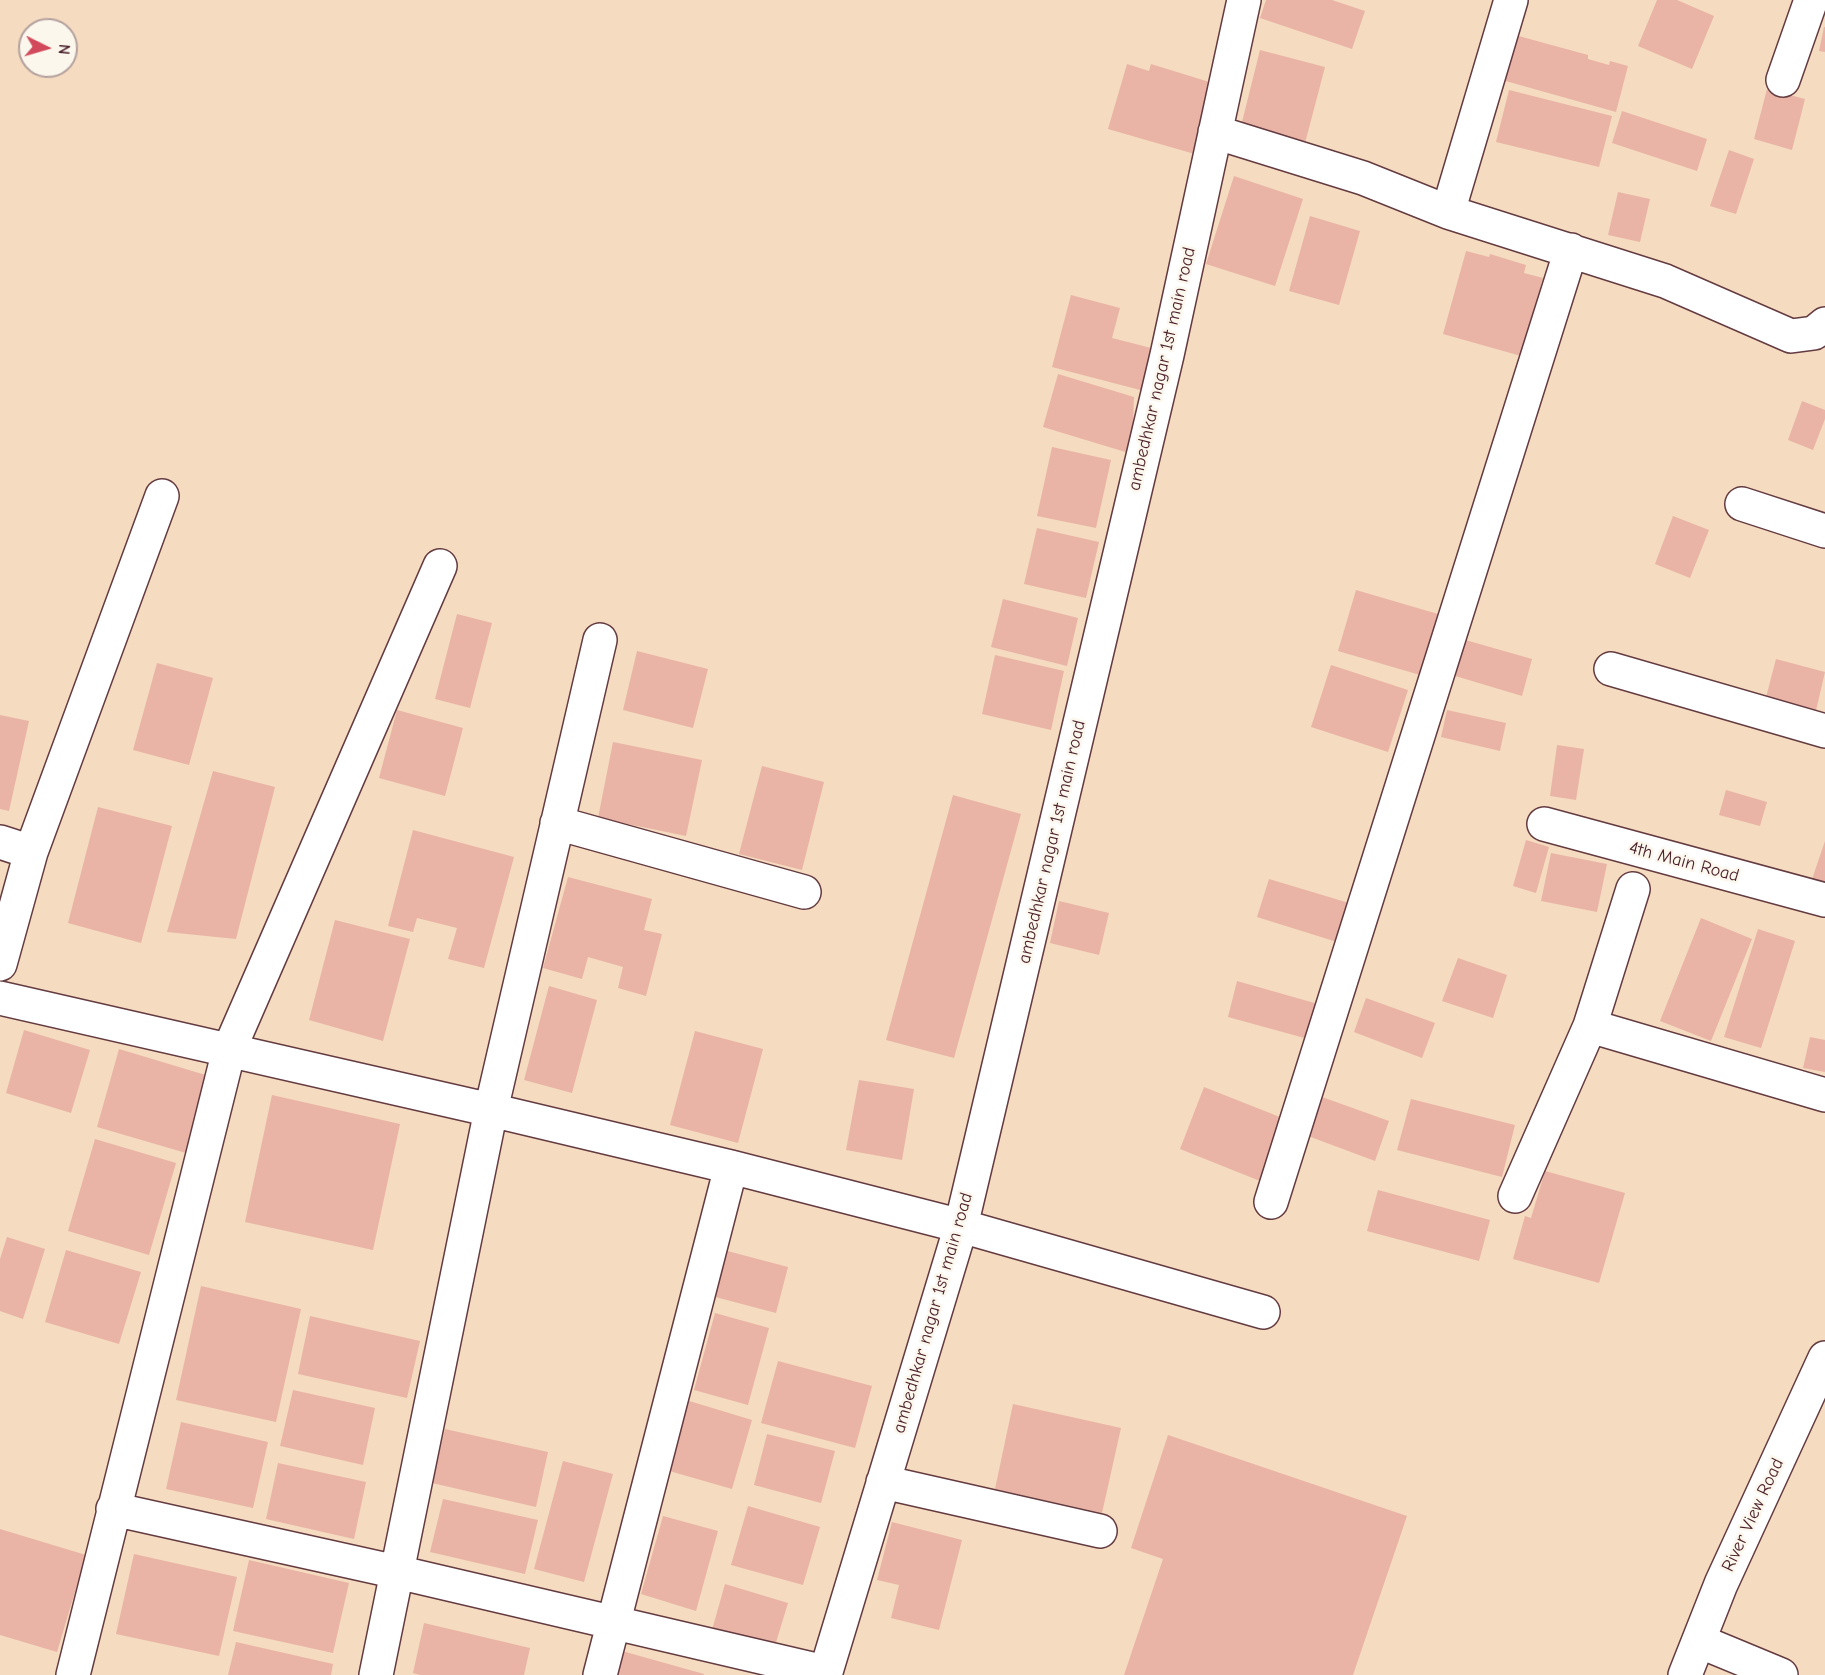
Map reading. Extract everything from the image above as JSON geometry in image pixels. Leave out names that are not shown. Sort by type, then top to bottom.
[{"type":"street","name":"ambedhkar nagar 1st main road","points":[[825,1674],[961,1226],[1167,356],[1244,0]]},
{"type":"street","points":[[1448,212],[1511,0]]},
{"type":"street","points":[[1784,80],[1810,0]]},
{"type":"street","points":[[1215,132],[1362,178],[1448,212],[1665,281],[1791,336],[1814,333],[1825,324]]},
{"type":"street","points":[[1271,1202],[1571,250]]},
{"type":"street","points":[[0,964],[31,852],[162,496]]},
{"type":"street","points":[[1742,504],[1825,531]]},
{"type":"street","points":[[73,1675],[230,1050],[440,566]]},
{"type":"street","points":[[376,1675],[491,1110],[600,640]]},
{"type":"street","points":[[1611,669],[1825,731]]},
{"type":"street","points":[[557,824],[804,892]]},
{"type":"street","name":"4th Main Road","points":[[1544,824],[1825,900]]},
{"type":"street","points":[[0,842],[31,852]]},
{"type":"street","points":[[1515,1196],[1590,1026],[1632,889]]},
{"type":"street","points":[[0,998],[731,1167],[961,1226],[1263,1312]]},
{"type":"street","points":[[1590,1026],[1825,1095]]},
{"type":"street","points":[[600,1675],[731,1167]]},
{"type":"street","name":"River View Road","points":[[1685,1675],[1721,1584],[1825,1358]]},
{"type":"street","points":[[883,1482],[1100,1531]]},
{"type":"street","points":[[113,1509],[397,1572],[825,1674]]},
{"type":"street","points":[[1699,1641],[1781,1675]]},
{"type":"building","points":[[1266,0],[1332,0],[1365,11],[1352,49],[1260,18]]},
{"type":"building","points":[[1657,0],[1677,0],[1714,16],[1692,69],[1638,46]]},
{"type":"building","points":[[1825,27],[1825,52],[1819,51]]},
{"type":"building","points":[[1515,35],[1588,55],[1588,59],[1609,65],[1610,61],[1628,66],[1616,112],[1502,80]]},
{"type":"building","points":[[1260,50],[1325,67],[1304,147],[1240,130]]},
{"type":"building","points":[[1127,64],[1149,71],[1151,64],[1219,85],[1198,155],[1108,129]]},
{"type":"building","points":[[1767,89],[1805,99],[1792,150],[1754,139]]},
{"type":"building","points":[[1509,90],[1612,116],[1599,167],[1496,142]]},
{"type":"building","points":[[1622,111],[1707,139],[1697,171],[1612,143]]},
{"type":"building","points":[[1729,150],[1754,159],[1736,214],[1710,206]]},
{"type":"building","points":[[1234,176],[1303,199],[1275,286],[1206,264]]},
{"type":"building","points":[[1618,192],[1650,199],[1640,242],[1608,235]]},
{"type":"building","points":[[1310,216],[1360,231],[1339,305],[1289,291]]},
{"type":"building","points":[[1466,251],[1489,257],[1490,254],[1526,265],[1524,273],[1543,278],[1521,356],[1443,334]]},
{"type":"building","points":[[1071,295],[1120,308],[1112,338],[1155,349],[1144,391],[1052,367]]},
{"type":"building","points":[[1058,374],[1134,397],[1132,454],[1043,427]]},
{"type":"building","points":[[1802,401],[1825,410],[1825,419],[1813,450],[1788,440]]},
{"type":"building","points":[[1052,447],[1111,460],[1096,528],[1037,516]]},
{"type":"building","points":[[1673,516],[1709,530],[1690,578],[1655,564]]},
{"type":"building","points":[[1037,528],[1099,542],[1086,598],[1024,584]]},
{"type":"building","points":[[1356,590],[1438,614],[1420,675],[1338,651]]},
{"type":"building","points":[[1003,599],[1078,618],[1067,666],[991,647]]},
{"type":"building","points":[[457,614],[492,623],[470,708],[435,699]]},
{"type":"building","points":[[1462,639],[1532,659],[1522,696],[1452,675]]},
{"type":"building","points":[[637,651],[708,669],[693,728],[623,710]]},
{"type":"building","points":[[995,655],[1064,671],[1051,730],[982,714]]},
{"type":"building","points":[[1776,659],[1825,672],[1814,719],[1764,705]]},
{"type":"building","points":[[157,663],[213,678],[189,765],[133,750]]},
{"type":"building","points":[[1331,665],[1408,690],[1388,752],[1311,727]]},
{"type":"building","points":[[397,710],[463,728],[445,796],[379,778]]},
{"type":"building","points":[[1447,710],[1506,723],[1500,751],[1441,737]]},
{"type":"building","points":[[0,715],[29,721],[9,811],[0,809]]},
{"type":"building","points":[[613,742],[702,760],[686,836],[598,818]]},
{"type":"building","points":[[1557,745],[1584,749],[1576,800],[1550,796]]},
{"type":"building","points":[[762,766],[824,782],[802,870],[739,854]]},
{"type":"building","points":[[213,771],[275,787],[236,939],[167,932]]},
{"type":"building","points":[[1726,790],[1767,802],[1760,826],[1719,815]]},
{"type":"building","points":[[953,795],[1021,814],[954,1058],[886,1040]]},
{"type":"building","points":[[98,807],[172,826],[141,943],[68,923]]},
{"type":"building","points":[[413,830],[514,857],[484,968],[448,959],[457,928],[417,918],[413,932],[388,926]]},
{"type":"building","points":[[1526,840],[1549,847],[1536,893],[1513,886]]},
{"type":"building","points":[[1825,841],[1825,890],[1810,885]]},
{"type":"building","points":[[1551,853],[1607,864],[1597,912],[1541,901]]},
{"type":"building","points":[[568,877],[652,899],[644,930],[662,934],[646,996],[618,988],[623,967],[588,957],[582,979],[543,968]]},
{"type":"building","points":[[1269,879],[1349,903],[1337,942],[1257,917]]},
{"type":"building","points":[[1059,901],[1109,913],[1099,955],[1050,943]]},
{"type":"building","points":[[1701,918],[1752,939],[1711,1041],[1660,1021]]},
{"type":"building","points":[[335,920],[410,939],[383,1041],[309,1020]]},
{"type":"building","points":[[1758,929],[1795,941],[1761,1048],[1724,1037]]},
{"type":"building","points":[[1458,958],[1507,975],[1493,1018],[1442,1001]]},
{"type":"building","points":[[1237,981],[1318,1004],[1308,1039],[1228,1017]]},
{"type":"building","points":[[549,986],[597,1000],[572,1093],[524,1080]]},
{"type":"building","points":[[1366,998],[1435,1023],[1422,1058],[1354,1032]]},
{"type":"building","points":[[24,1030],[90,1050],[71,1113],[6,1093]]},
{"type":"building","points":[[695,1031],[763,1049],[738,1143],[670,1125]]},
{"type":"building","points":[[1810,1037],[1825,1040],[1825,1072],[1803,1068]]},
{"type":"building","points":[[119,1049],[209,1076],[186,1153],[97,1127]]},
{"type":"building","points":[[859,1080],[914,1089],[902,1160],[846,1150]]},
{"type":"building","points":[[1204,1087],[1285,1119],[1260,1181],[1180,1149]]},
{"type":"building","points":[[272,1095],[400,1124],[373,1250],[245,1222]]},
{"type":"building","points":[[1322,1097],[1389,1121],[1375,1161],[1308,1136]]},
{"type":"building","points":[[1411,1099],[1515,1125],[1502,1177],[1397,1150]]},
{"type":"building","points":[[95,1139],[176,1163],[149,1255],[68,1231]]},
{"type":"building","points":[[1545,1171],[1625,1193],[1599,1283],[1513,1259],[1525,1216],[1531,1218]]},
{"type":"building","points":[[1378,1190],[1490,1220],[1479,1261],[1367,1231]]},
{"type":"building","points":[[7,1237],[45,1249],[23,1319],[0,1311],[0,1259]]},
{"type":"building","points":[[716,1248],[788,1267],[776,1313],[704,1294]]},
{"type":"building","points":[[66,1250],[141,1272],[119,1344],[45,1322]]},
{"type":"building","points":[[201,1286],[301,1309],[276,1422],[176,1400]]},
{"type":"building","points":[[715,1313],[769,1328],[748,1405],[694,1390]]},
{"type":"building","points":[[310,1316],[420,1341],[407,1398],[298,1374]]},
{"type":"building","points":[[778,1361],[872,1386],[855,1448],[761,1423]]},
{"type":"building","points":[[293,1390],[375,1408],[363,1465],[280,1446]]},
{"type":"building","points":[[686,1400],[752,1420],[732,1489],[666,1470]]},
{"type":"building","points":[[1013,1404],[1121,1428],[1102,1513],[995,1489]]},
{"type":"building","points":[[181,1422],[268,1442],[253,1508],[166,1489]]},
{"type":"building","points":[[445,1429],[548,1452],[536,1507],[432,1483]]},
{"type":"building","points":[[767,1434],[835,1451],[821,1503],[754,1485]]},
{"type":"building","points":[[1168,1435],[1407,1516],[1353,1675],[1124,1675],[1163,1559],[1131,1548]]},
{"type":"building","points":[[563,1461],[613,1474],[584,1582],[534,1569]]},
{"type":"building","points":[[278,1463],[366,1482],[354,1539],[266,1519]]},
{"type":"building","points":[[443,1499],[538,1520],[525,1574],[430,1552]]},
{"type":"building","points":[[748,1506],[820,1527],[803,1585],[731,1565]]},
{"type":"building","points":[[663,1516],[718,1531],[696,1611],[641,1594]]},
{"type":"building","points":[[892,1522],[962,1540],[939,1630],[891,1618],[899,1585],[877,1580]]},
{"type":"building","points":[[0,1529],[86,1555],[57,1652],[0,1635]]},
{"type":"building","points":[[134,1554],[237,1577],[219,1656],[116,1634]]},
{"type":"building","points":[[249,1560],[349,1583],[333,1653],[233,1631]]},
{"type":"building","points":[[725,1584],[788,1603],[774,1649],[712,1630]]},
{"type":"building","points":[[424,1623],[530,1648],[524,1675],[420,1675],[413,1673]]},
{"type":"building","points":[[236,1642],[333,1664],[331,1675],[228,1675]]},
{"type":"building","points":[[622,1651],[704,1674],[704,1675],[616,1675]]}]
